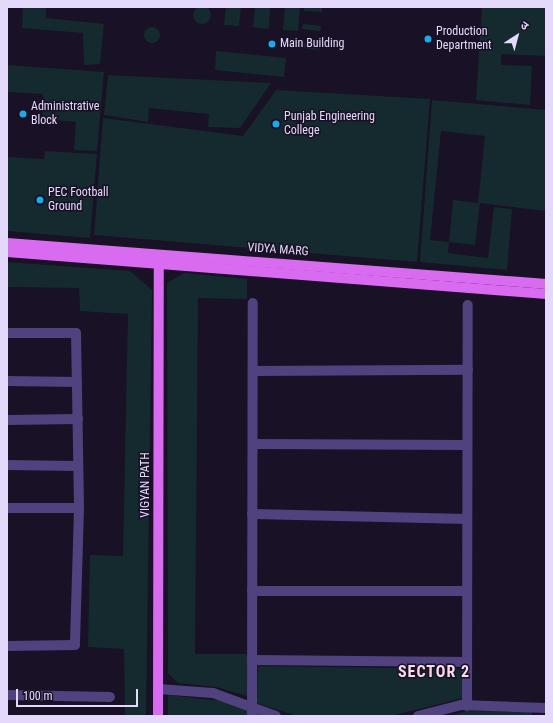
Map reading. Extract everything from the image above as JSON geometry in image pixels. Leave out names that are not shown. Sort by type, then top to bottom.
[{"type":"main road","name":"VIDYA MARG","points":[[7,242],[159,259],[546,294]]},
{"type":"main road","name":"VIDYA MARG","points":[[7,252],[159,259],[546,284]]},
{"type":"main road","name":"VIGYAN PATH","points":[[158,716],[159,259]]},
{"type":"street","points":[[252,711],[253,302]]},
{"type":"street","points":[[467,706],[468,305]]},
{"type":"street","points":[[7,333],[76,334],[79,508],[75,645],[7,646]]},
{"type":"street","points":[[253,371],[468,370]]},
{"type":"street","points":[[7,381],[77,382]]},
{"type":"street","points":[[7,420],[78,419]]},
{"type":"street","points":[[253,444],[467,445]]},
{"type":"street","points":[[7,465],[78,466]]},
{"type":"street","points":[[7,508],[79,508]]},
{"type":"street","points":[[252,514],[467,519]]},
{"type":"street","points":[[252,591],[467,591]]},
{"type":"street","points":[[252,660],[467,662]]},
{"type":"street","points":[[158,689],[213,693],[252,711],[276,716]]},
{"type":"street","points":[[7,695],[110,697]]},
{"type":"street","points":[[418,716],[447,712],[467,706],[546,708]]},
{"type":"green space","points":[[202,6],[208,9],[211,15],[208,21],[202,24],[196,21],[193,15],[196,9]]},
{"type":"green space","points":[[23,7],[46,7],[46,18],[104,24],[100,64],[84,65],[83,33],[22,28]]},
{"type":"green space","points":[[226,7],[241,7],[239,26],[224,25]]},
{"type":"green space","points":[[255,7],[270,7],[269,29],[253,27]]},
{"type":"green space","points":[[285,7],[300,7],[298,31],[283,30]]},
{"type":"green space","points":[[304,7],[322,7],[322,12],[304,11]]},
{"type":"green space","points":[[482,7],[546,7],[546,56],[501,54],[501,65],[532,66],[530,105],[476,100]]},
{"type":"green space","points":[[303,24],[321,26],[320,31],[302,29]]},
{"type":"green space","points":[[152,27],[158,29],[160,35],[158,41],[152,43],[146,41],[144,35],[146,29]]},
{"type":"green space","points":[[302,43],[320,44],[319,50],[301,48]]},
{"type":"green space","points":[[216,51],[286,58],[284,77],[215,70]]},
{"type":"green space","points":[[7,65],[104,72],[97,151],[74,150],[76,122],[42,119],[43,94],[8,92],[7,96]]},
{"type":"green space","points":[[108,75],[271,83],[240,128],[208,127],[209,114],[149,108],[148,122],[104,115]]},
{"type":"green space","points":[[276,90],[430,99],[417,262],[94,235],[103,118],[243,136]]},
{"type":"green space","points":[[432,100],[546,110],[546,211],[480,203],[475,245],[449,242],[448,253],[488,258],[494,207],[512,209],[507,270],[420,262]],"holes":[[[441,131],[485,136],[478,203],[453,200],[449,242],[430,240]]]},
{"type":"green space","name":"PEC Football Ground","points":[[45,151],[97,154],[90,238],[7,231],[7,157],[44,159]]},
{"type":"green space","points":[[7,262],[130,271],[152,290],[146,716],[125,716],[124,649],[88,647],[90,555],[123,556],[128,314],[80,311],[79,288],[7,287]]},
{"type":"green space","points":[[184,273],[247,279],[247,299],[198,298],[195,654],[247,654],[247,696],[216,687],[178,683],[168,673],[167,283]]},
{"type":"green space","points":[[258,666],[463,669],[463,698],[391,716],[297,716],[257,703]]},
{"type":"green space","points":[[168,695],[221,701],[248,709],[247,716],[168,716]]},
{"type":"green space","points":[[465,711],[532,712],[532,716],[452,716]]},
{"type":"place","name":"Production Department","points":[[428,39]]},
{"type":"place","name":"Main Building","points":[[272,44]]},
{"type":"place","name":"Administrative Block","points":[[23,114]]},
{"type":"place","name":"Punjab Engineering College","points":[[276,124]]},
{"type":"place","name":"PEC Football Ground","points":[[40,200]]},
{"type":"district","name":"SECTOR 2","points":[[434,672]]}]
